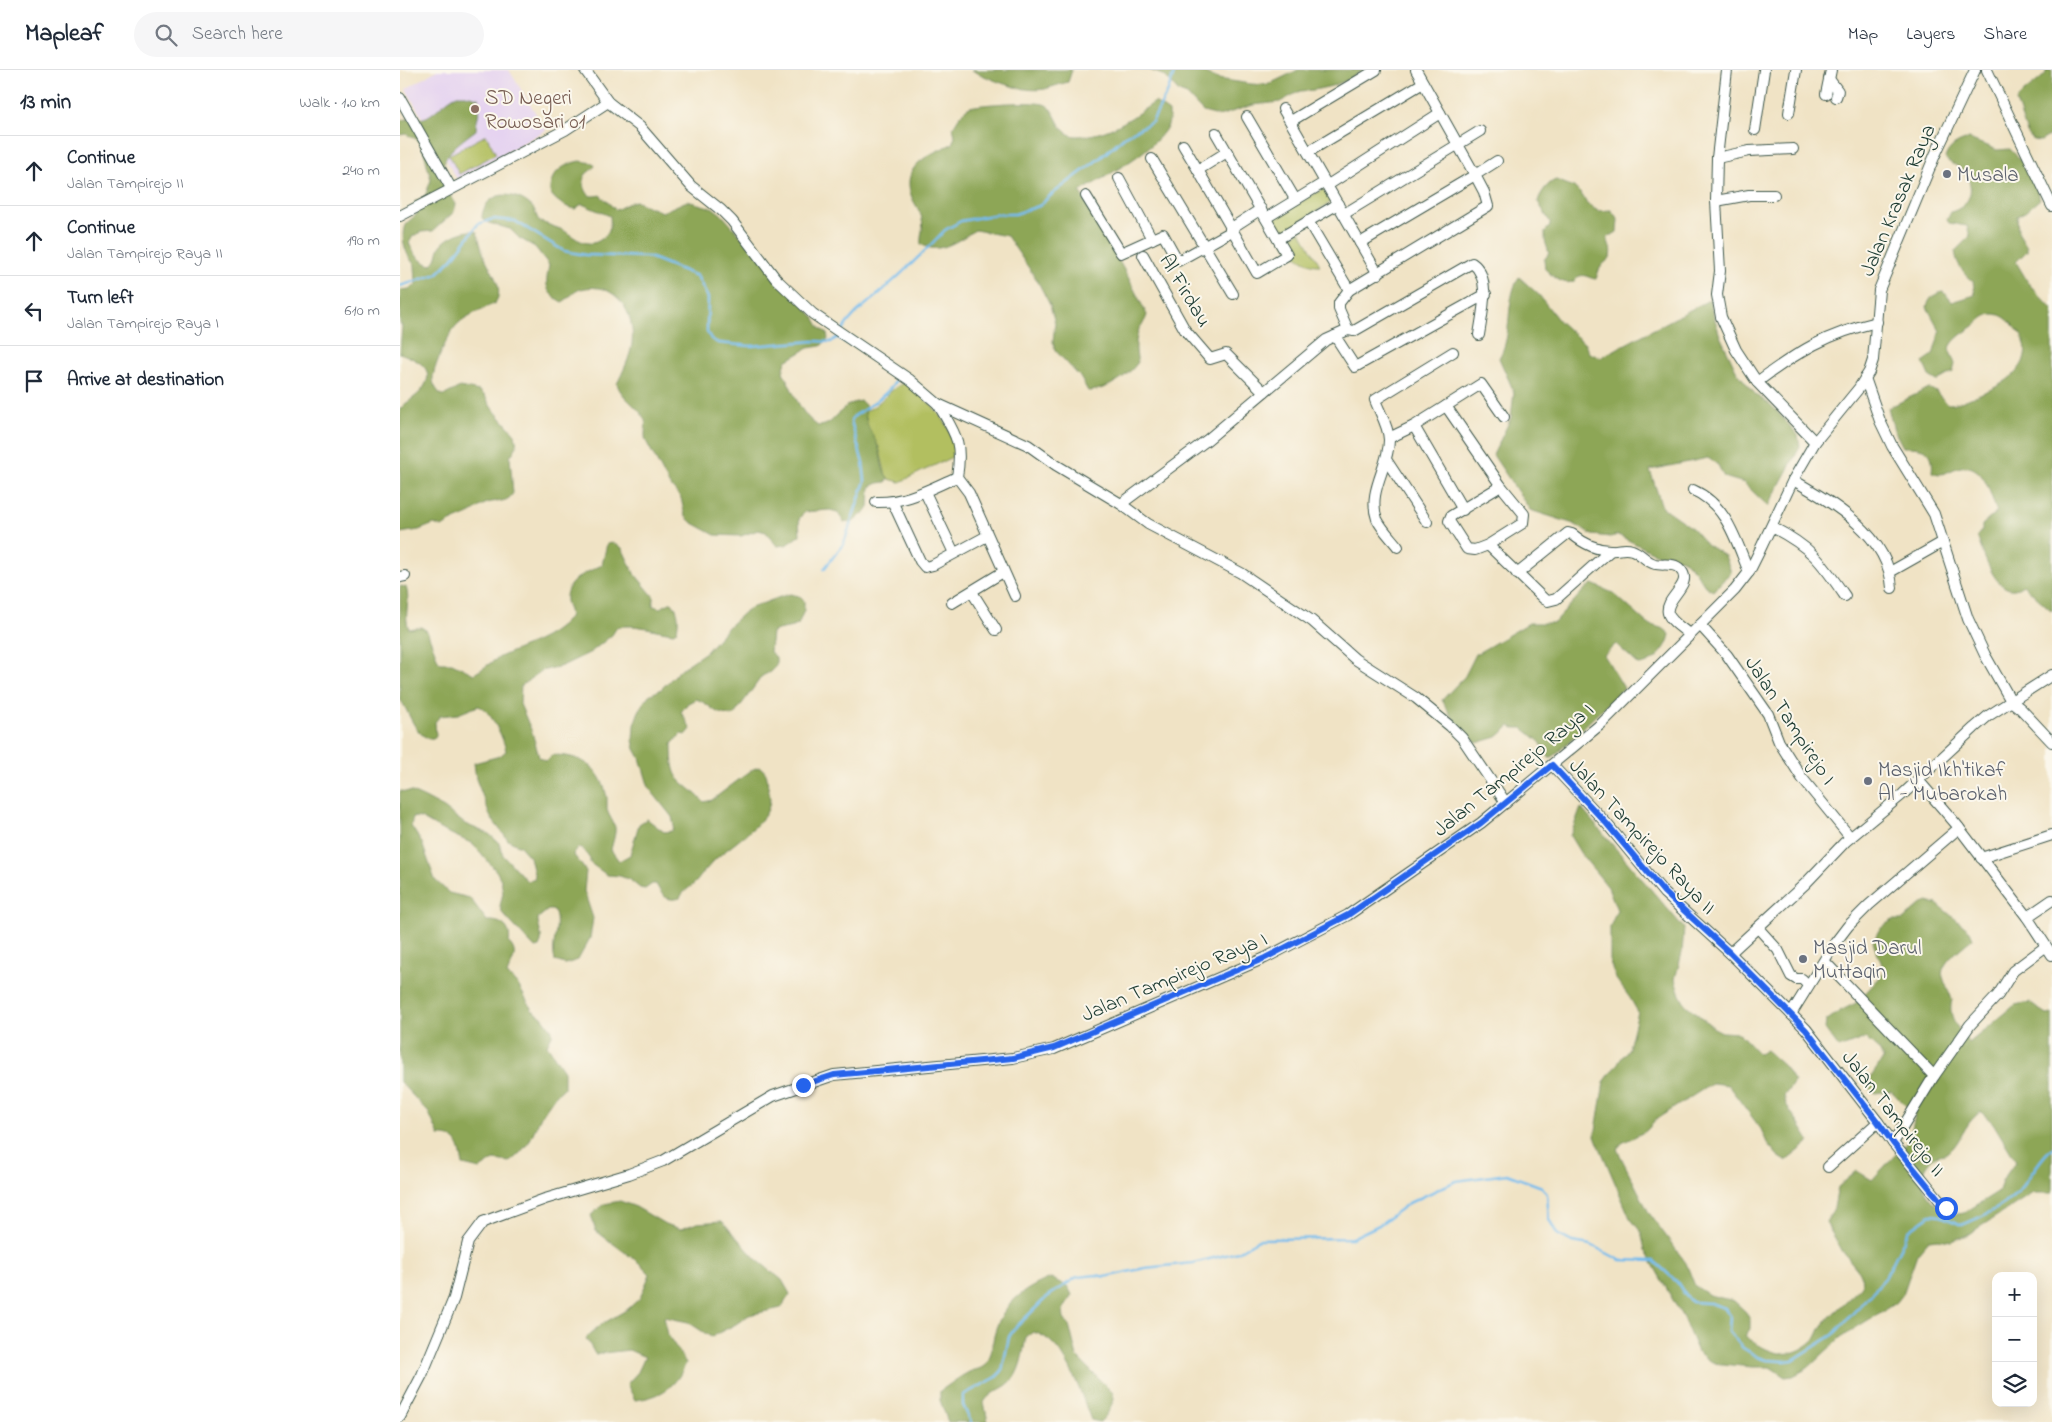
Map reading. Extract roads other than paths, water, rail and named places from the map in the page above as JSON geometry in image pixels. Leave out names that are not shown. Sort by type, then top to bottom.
[{"type":"street","points":[[586,70],[608,102],[640,127],[691,186],[727,215],[776,279],[795,298],[832,328],[910,380],[938,404],[1028,445],[1056,465],[1121,504],[1148,524],[1241,573],[1312,621],[1355,659],[1430,707],[1462,738],[1506,802]]},
{"type":"street","points":[[1290,121],[1376,70]]},
{"type":"street","points":[[1348,330],[1339,309],[1339,302],[1349,290],[1488,206],[1484,192],[1475,175],[1416,70]]},
{"type":"street","points":[[1727,70],[1718,158],[1716,201],[1720,271],[1717,295],[1721,317],[1736,350],[1757,382],[1815,442]]},
{"type":"street","points":[[1755,130],[1764,70]]},
{"type":"street","points":[[1789,112],[1796,70]]},
{"type":"street","name":"Jalan Krasak Raya","points":[[1865,378],[1873,360],[1879,290],[1935,155],[1975,70]]},
{"type":"street","points":[[1987,70],[2048,185],[2052,206]]},
{"type":"street","points":[[1830,74],[1838,91],[1831,95]]},
{"type":"street","points":[[1308,152],[1423,83]]},
{"type":"street","points":[[400,98],[451,188]]},
{"type":"street","points":[[400,216],[565,130],[608,102]]},
{"type":"street","points":[[1283,109],[1378,274]]},
{"type":"street","points":[[1086,196],[1120,253],[1163,234],[1178,261],[1231,230],[1326,183],[1440,113]]},
{"type":"street","points":[[1247,117],[1295,200]]},
{"type":"street","points":[[1344,214],[1480,131]]},
{"type":"street","points":[[1183,145],[1256,273],[1287,255],[1216,133]]},
{"type":"street","points":[[1718,158],[1749,151],[1793,149]]},
{"type":"street","points":[[1198,170],[1228,152]]},
{"type":"street","points":[[1152,159],[1203,247],[1233,294]]},
{"type":"street","points":[[1360,243],[1498,161]]},
{"type":"street","points":[[1119,178],[1152,239]]},
{"type":"street","points":[[1716,201],[1749,195],[1774,194]]},
{"type":"street","points":[[1278,239],[1338,204]]},
{"type":"street","points":[[1308,221],[1349,290]]},
{"type":"street","name":"Al Firdau","points":[[1143,255],[1185,330],[1210,359],[1226,354],[1264,392]]},
{"type":"street","points":[[1121,504],[1207,440],[1326,340],[1348,330],[1354,331],[1472,263],[1476,266],[1486,294],[1479,335]]},
{"type":"street","points":[[1335,336],[1355,367],[1486,294]]},
{"type":"street","points":[[1757,382],[1788,359],[1816,342],[1847,329],[1877,322]]},
{"type":"street","points":[[1398,547],[1377,519],[1374,503],[1376,487],[1387,461],[1389,438],[1375,400],[1454,352]]},
{"type":"street","points":[[1865,378],[1880,421],[1892,446],[1934,514],[1968,619],[1985,655],[2011,701],[2052,742]]},
{"type":"street","name":"Jalan Tampirejo Raya I","points":[[400,1417],[403,1401],[422,1375],[454,1298],[468,1242],[483,1222],[545,1199],[630,1174],[663,1161],[773,1096],[834,1075],[1013,1058],[1054,1048],[1265,958],[1348,915],[1481,823],[1600,724],[1735,590],[1749,572],[1793,480],[1815,442],[1865,378]]},
{"type":"street","points":[[1389,438],[1414,426],[1481,384],[1504,417]]},
{"type":"street","points":[[938,404],[959,443],[960,459],[956,477]]},
{"type":"street","points":[[1446,406],[1501,486],[1524,514],[1524,520],[1488,545],[1475,550],[1467,549],[1448,521],[1451,516],[1501,486]]},
{"type":"street","points":[[1414,426],[1463,510]]},
{"type":"street","points":[[1387,461],[1427,522]]},
{"type":"street","points":[[876,502],[893,503],[911,498],[956,477]]},
{"type":"street","points":[[956,477],[969,493],[1015,596]]},
{"type":"street","points":[[1793,480],[1828,500],[1854,520],[1876,547],[1890,572],[1892,588]]},
{"type":"street","points":[[1693,490],[1703,495],[1720,509],[1737,538],[1749,572]]},
{"type":"street","points":[[925,492],[954,553]]},
{"type":"street","points":[[893,503],[923,566],[933,565],[987,536]]},
{"type":"street","points":[[1772,527],[1794,538],[1810,551],[1823,564],[1845,596]]},
{"type":"street","points":[[1517,574],[1568,533],[1590,546],[1611,550],[1628,548],[1650,562],[1676,566],[1682,571],[1684,579],[1682,586],[1668,606],[1668,612],[1689,634]]},
{"type":"street","points":[[1890,572],[1943,542]]},
{"type":"street","points":[[1488,545],[1544,599],[1552,601],[1611,550]]},
{"type":"street","points":[[952,603],[1003,572]]},
{"type":"street","points":[[972,592],[996,630]]},
{"type":"street","name":"Jalan Tampirejo I","points":[[1700,624],[1727,655],[1768,714],[1779,742],[1802,778],[1850,838]]},
{"type":"street","points":[[1730,953],[1850,838],[1903,794],[1974,728],[2011,701],[2052,675]]},
{"type":"street","name":"Jalan Tampirejo Raya II","points":[[1552,765],[1607,824],[1664,892],[1730,953]]},
{"type":"street","points":[[1918,780],[1959,828],[2027,916],[2045,947],[2052,955]]},
{"type":"street","points":[[1791,1014],[1808,985],[1825,962],[1835,943],[1848,926],[1869,905],[1959,828]]},
{"type":"street","points":[[1981,858],[2052,834]]},
{"type":"street","points":[[2027,916],[2052,900]]},
{"type":"street","points":[[1758,928],[1778,950],[1791,976],[1796,979],[1802,979],[1808,985]]},
{"type":"street","points":[[1893,1143],[1934,1076],[1970,1025],[1998,995],[2013,972],[2045,947]]},
{"type":"street","name":"Jalan Tampirejo II","points":[[1730,953],[1791,1014],[1946,1208]]},
{"type":"street","points":[[1825,962],[1934,1076]]},
{"type":"street","points":[[1828,1167],[1878,1122]]},
{"type":"waterway","points":[[842,331],[856,313],[899,276],[945,230],[961,221],[998,214],[1015,214],[1039,206],[1125,136],[1152,122],[1168,91],[1175,70]]},
{"type":"waterway","points":[[400,286],[437,274],[452,259],[478,224],[493,219],[515,221],[564,251],[586,255],[649,257],[697,276],[708,298],[707,332],[711,339],[718,343],[751,346],[814,341],[831,342],[839,336]]},
{"type":"waterway","points":[[838,338],[851,345]]},
{"type":"waterway","points":[[824,569],[844,543],[865,481],[863,463],[851,421],[853,417],[876,401],[892,386],[896,380],[895,374]]},
{"type":"waterway","points":[[971,1422],[963,1405],[963,1395],[995,1378],[1002,1371],[1009,1337],[1014,1329],[1047,1297],[1077,1277],[1097,1275],[1105,1277],[1145,1268],[1193,1263],[1238,1252],[1260,1239],[1352,1238],[1379,1225],[1409,1203],[1456,1181],[1507,1174],[1542,1187],[1547,1194],[1549,1219],[1557,1234],[1572,1242],[1591,1245],[1620,1260],[1654,1261],[1677,1282],[1692,1302],[1710,1303],[1725,1308],[1730,1315],[1729,1332],[1743,1348],[1767,1360],[1793,1360],[1833,1335],[1885,1278],[1909,1230],[1930,1215],[1941,1216],[1962,1225],[1996,1209],[2018,1192],[2040,1161],[2052,1148]]},
{"type":"place","name":"SD Negeri Rowosari 01","points":[[475,109]]},
{"type":"place","name":"Musala","points":[[1947,174]]},
{"type":"place","name":"Masjid Ikh'tikaf Al - Mubarokah","points":[[1868,781]]},
{"type":"place","name":"Masjid Darul Muttaqin","points":[[1803,959]]}]
